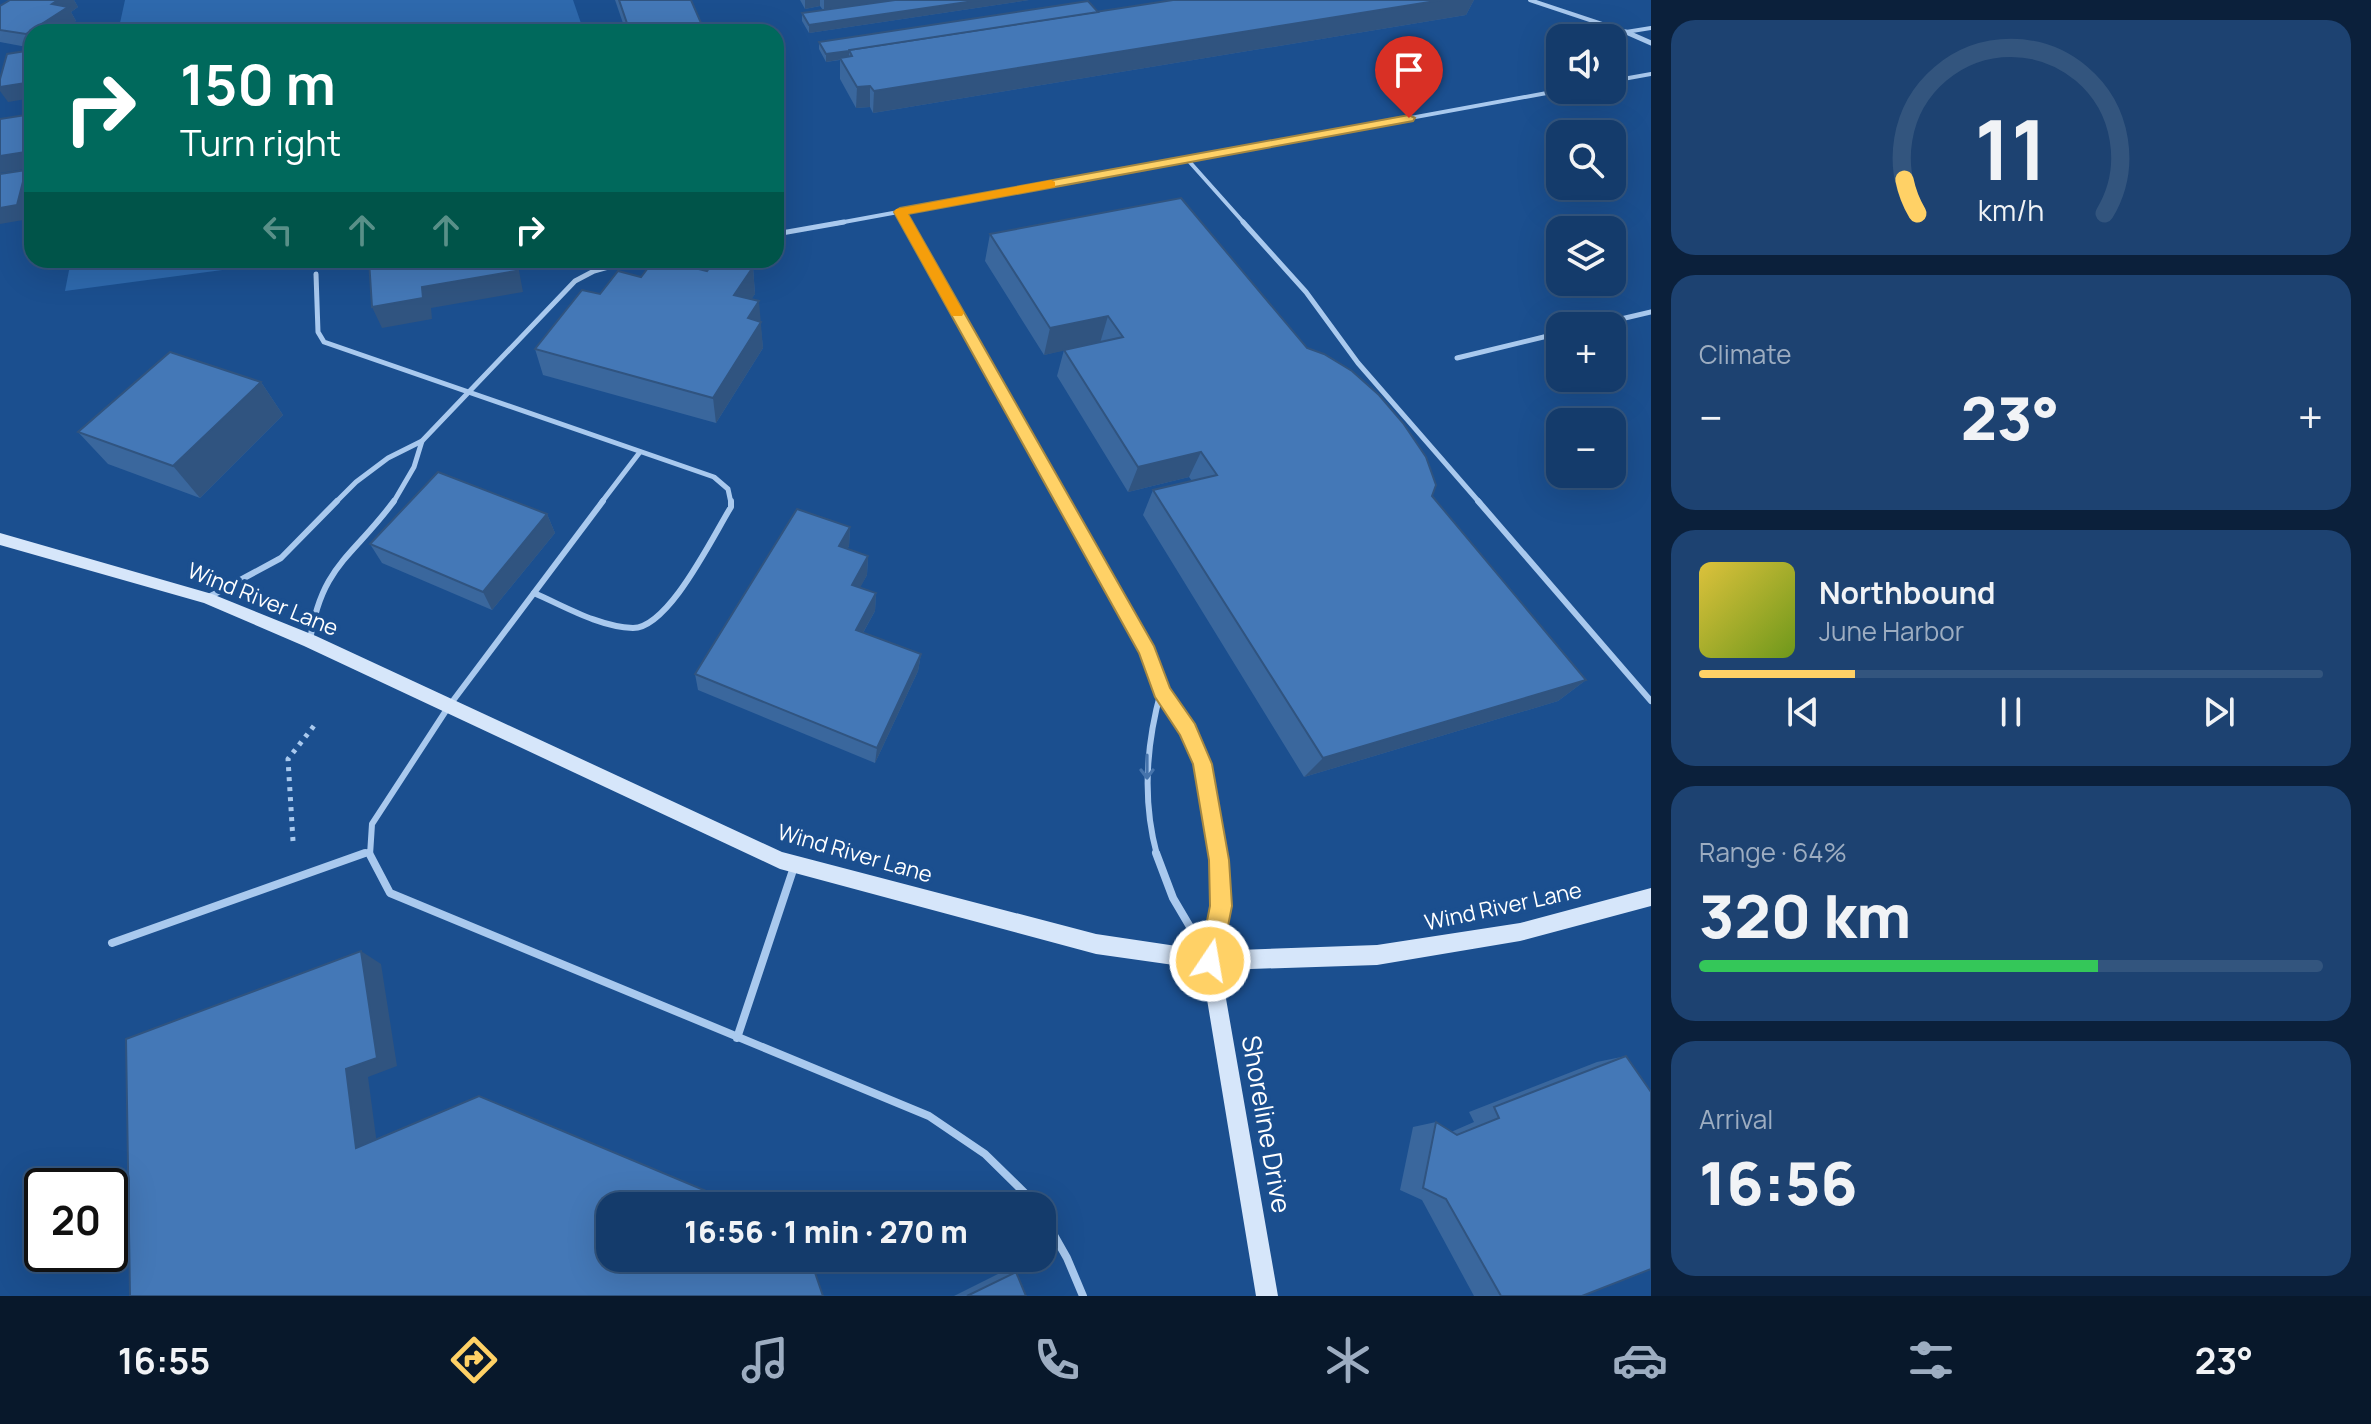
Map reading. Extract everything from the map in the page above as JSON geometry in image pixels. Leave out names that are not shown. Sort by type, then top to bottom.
[{"type":"street","points":[[1626,32],[1651,43]]},
{"type":"street","name":"Wind River Lane","points":[[0,539],[207,598],[310,641],[795,864],[1096,944],[1210,961],[1377,955],[1520,932],[1651,897]]},
{"type":"street","name":"Shoreline Drive","points":[[1210,961],[1267,1296]]},
{"type":"lane","points":[[1530,0],[1602,24]]},
{"type":"lane","points":[[1626,32],[1651,28]]},
{"type":"lane","points":[[1626,78],[1651,74]]},
{"type":"lane","points":[[784,233],[1546,93]]},
{"type":"lane","points":[[1187,159],[1306,292],[1358,363],[1651,701]]},
{"type":"lane","points":[[900,212],[1148,651],[1161,691],[1188,730],[1203,764],[1212,809],[1221,906],[1210,961]]},
{"type":"lane","points":[[207,598],[281,558],[356,482],[388,458],[422,441],[575,281],[605,268]]},
{"type":"lane","points":[[316,274],[318,332],[324,342],[714,477],[726,484],[733,495],[731,507],[667,610],[654,621],[637,628],[617,625],[534,593]]},
{"type":"lane","points":[[1626,318],[1651,312]]},
{"type":"lane","points":[[1457,358],[1546,336]]},
{"type":"lane","points":[[310,641],[316,604],[335,571],[403,494],[418,464],[422,441]]},
{"type":"lane","points":[[640,452],[449,706],[372,824],[368,852],[390,893],[929,1116],[985,1154],[1024,1192]]},
{"type":"lane","points":[[1161,691],[1148,740],[1146,771],[1155,848],[1169,890],[1210,961]]},
{"type":"lane","points":[[112,943],[368,852]]},
{"type":"lane","points":[[737,1038],[795,864]]},
{"type":"lane","points":[[1056,1239],[1083,1296]]},
{"type":"path","points":[[293,841],[288,759],[317,722]]},
{"type":"shaded area","points":[[125,0],[573,0],[581,24],[120,24]]},
{"type":"shaded area","points":[[69,268],[238,268],[65,291]]},
{"type":"building","points":[[10,0],[58,0],[52,4],[68,7],[42,24],[24,24],[24,34],[0,30],[0,6]]},
{"type":"building","points":[[619,0],[691,0],[702,24],[627,24]]},
{"type":"building","points":[[895,0],[981,0],[809,25],[802,13]]},
{"type":"building","points":[[1173,0],[1442,0],[874,91],[870,86],[857,87],[840,58],[852,56],[849,50]]},
{"type":"building","points":[[1088,1],[1098,12],[826,54],[819,42]]},
{"type":"building","points":[[24,51],[24,83],[0,87],[7,54]]},
{"type":"building","points":[[24,115],[24,152],[0,156],[0,119]]},
{"type":"building","points":[[24,170],[17,205],[0,208],[0,174]]},
{"type":"building","points":[[1181,198],[1307,348],[1352,371],[1379,395],[1403,423],[1426,457],[1436,485],[1432,496],[1586,680],[1323,758],[1153,490],[1217,475],[1201,452],[1138,467],[1064,350],[1123,337],[1108,316],[1050,328],[990,234]]},
{"type":"building","points":[[370,268],[515,268],[516,271],[422,287],[423,298],[372,307]]},
{"type":"building","points":[[648,268],[707,271],[709,268],[752,268],[734,295],[759,301],[748,318],[761,322],[713,398],[535,349],[582,290],[600,294],[618,271],[641,277]]},
{"type":"building","points":[[170,352],[261,382],[173,466],[78,432]]},
{"type":"building","points":[[438,472],[547,514],[483,592],[370,544]]},
{"type":"building","points":[[797,509],[850,527],[839,546],[868,556],[852,585],[876,593],[856,630],[921,654],[877,748],[695,674]]},
{"type":"building","points":[[361,951],[377,1058],[346,1069],[356,1148],[479,1096],[709,1192],[596,1192],[596,1272],[815,1272],[823,1296],[130,1296],[126,1039]]},
{"type":"building","points":[[1626,1056],[1651,1092],[1651,1269],[1582,1296],[1501,1296],[1446,1199],[1423,1188],[1436,1122],[1457,1135],[1499,1118],[1494,1107]]},
{"type":"building","points":[[1016,1272],[1026,1296],[967,1296]]},
{"type":"slow traffic","points":[[957,313],[900,212],[1051,184]]},
{"type":"route","points":[[1210,961],[1221,906],[1219,860],[1203,764],[1188,730],[1161,691],[1148,651],[900,212],[1409,118]]}]
